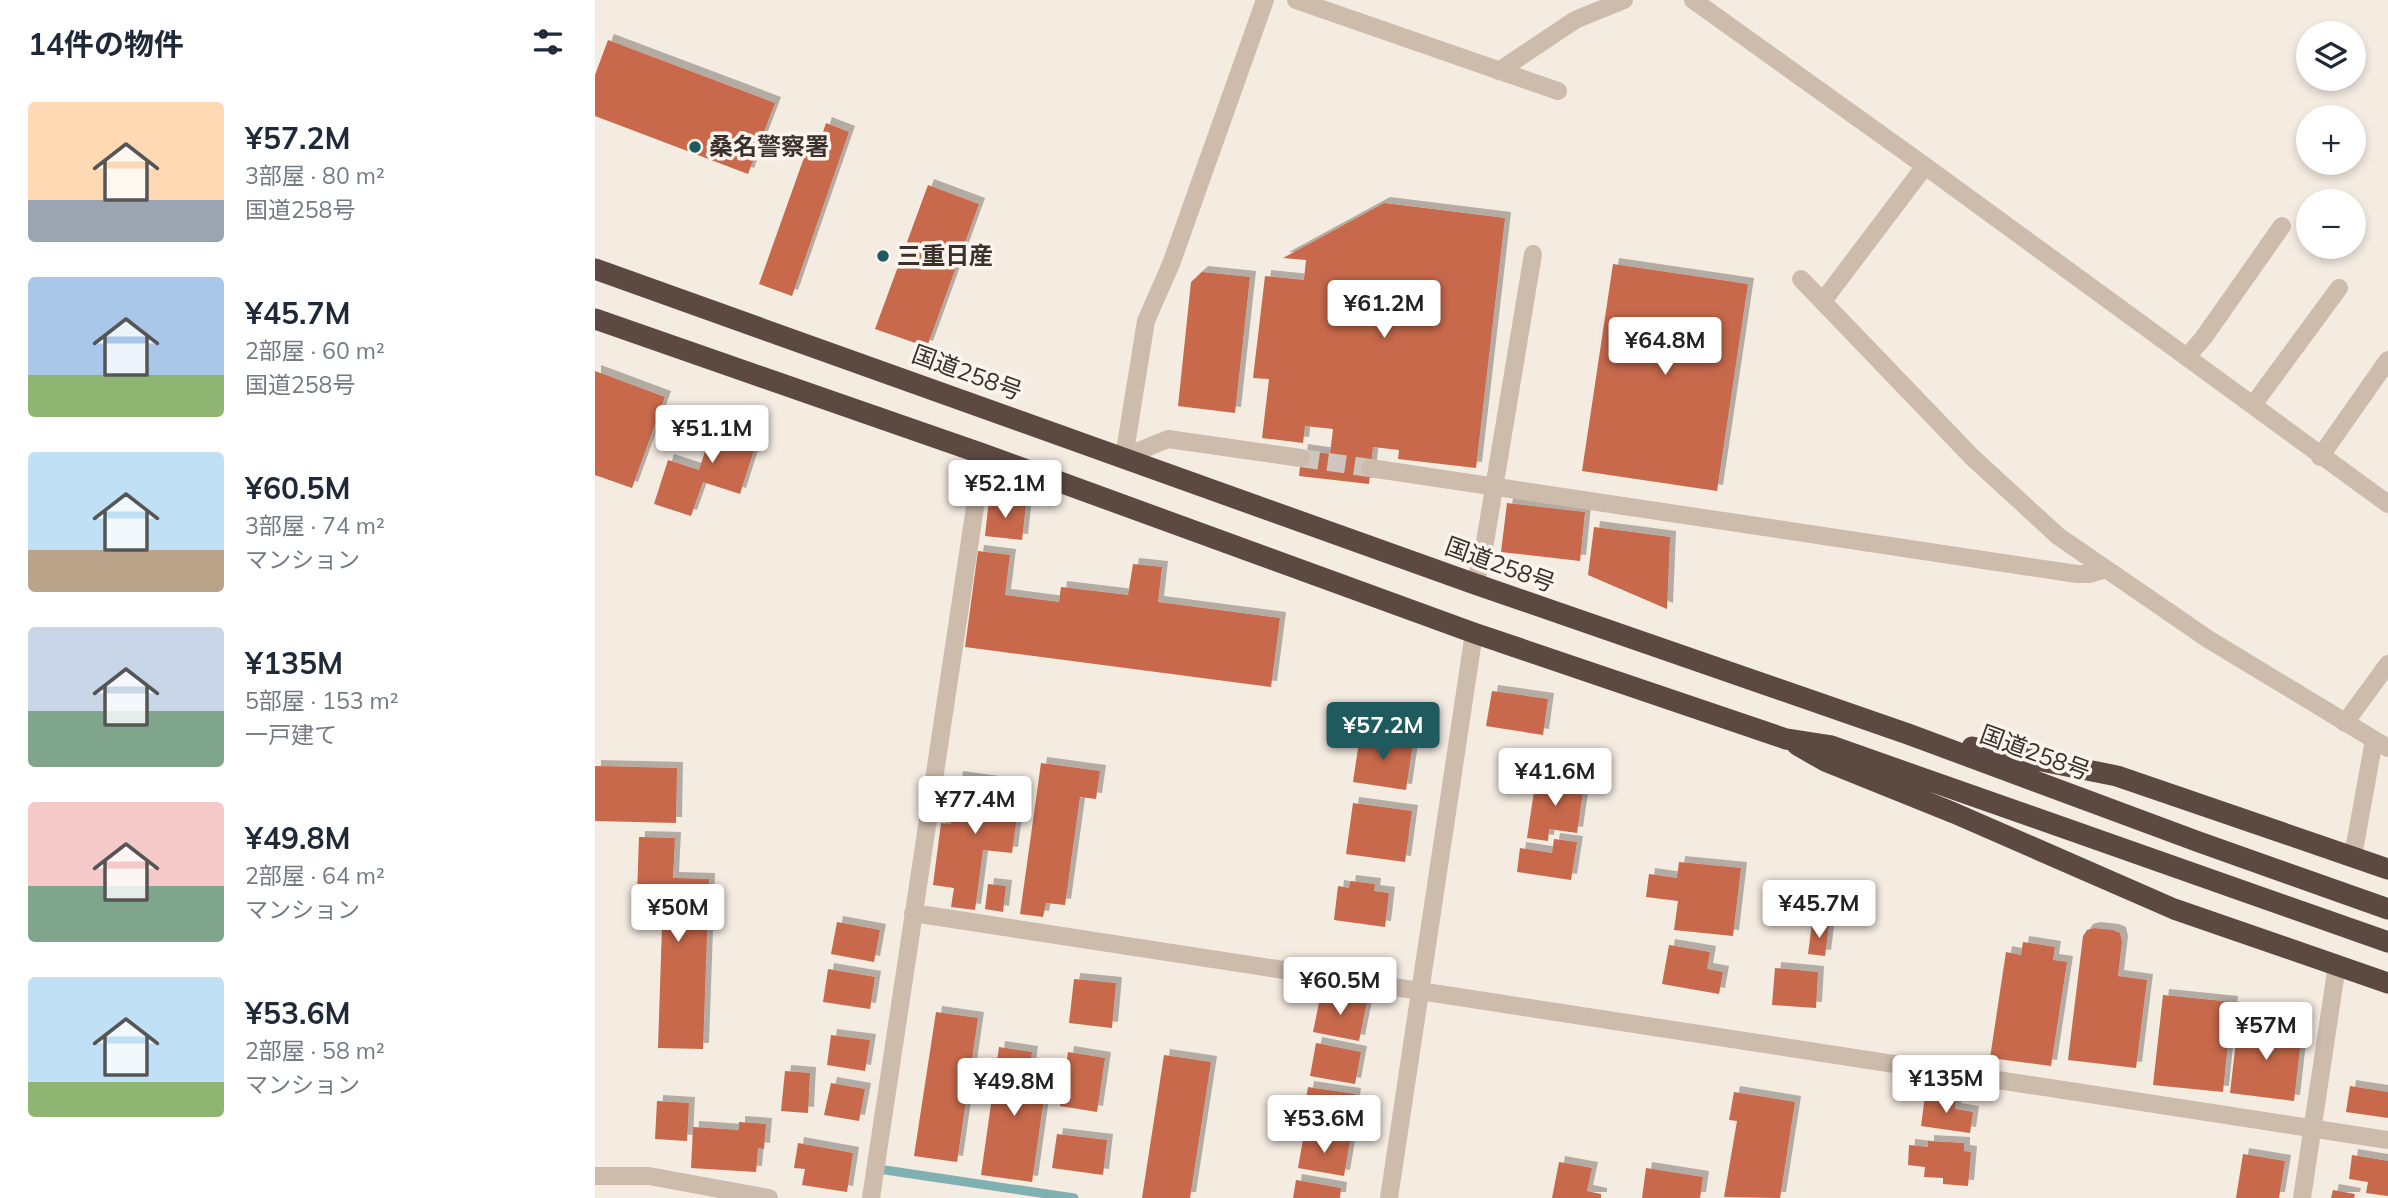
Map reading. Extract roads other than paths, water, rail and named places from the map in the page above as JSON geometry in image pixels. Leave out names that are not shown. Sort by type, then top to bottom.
[{"type":"highway","name":"国道258号","points":[[595,269],[1475,584],[1908,734],[2186,838],[2388,909]]},
{"type":"highway","points":[[595,319],[983,454],[1474,633],[1786,739],[1831,746],[2388,942]]},
{"type":"highway","points":[[1908,734],[2117,776],[2388,869]]},
{"type":"highway","points":[[1786,739],[1825,761],[1954,813],[2173,909],[2388,983]]},
{"type":"street","points":[[1124,457],[1146,321],[1171,264],[1265,0]]},
{"type":"street","points":[[1296,0],[1558,92]]},
{"type":"street","points":[[1499,71],[1575,20],[1624,0]]},
{"type":"street","points":[[1693,0],[2388,504]]},
{"type":"street","points":[[1823,302],[1925,166]]},
{"type":"street","points":[[2187,357],[2282,226]]},
{"type":"street","points":[[1475,584],[1495,486],[1533,254]]},
{"type":"street","points":[[1801,279],[1962,448],[2058,536],[2208,639],[2381,744],[2353,856]]},
{"type":"street","points":[[2253,405],[2339,288]]},
{"type":"street","points":[[2321,457],[2388,360]]},
{"type":"street","points":[[1124,457],[1168,439],[1301,458]]},
{"type":"street","points":[[871,1198],[983,454]]},
{"type":"street","points":[[1370,468],[2077,574],[2090,574],[2106,569]]},
{"type":"street","points":[[1389,1198],[1474,633]]},
{"type":"street","points":[[2346,723],[2388,664]]},
{"type":"street","points":[[913,913],[2388,1140]]},
{"type":"street","points":[[2302,1198],[2337,965]]},
{"type":"street","points":[[595,1176],[649,1176],[769,1198]]},
{"type":"waterway","points":[[885,1170],[1074,1198]]},
{"type":"tunnel","points":[[1301,458],[1370,468]]},
{"type":"place","name":"桑名警察署","points":[[695,147]]},
{"type":"place","name":"三重日産","points":[[883,256]]}]
